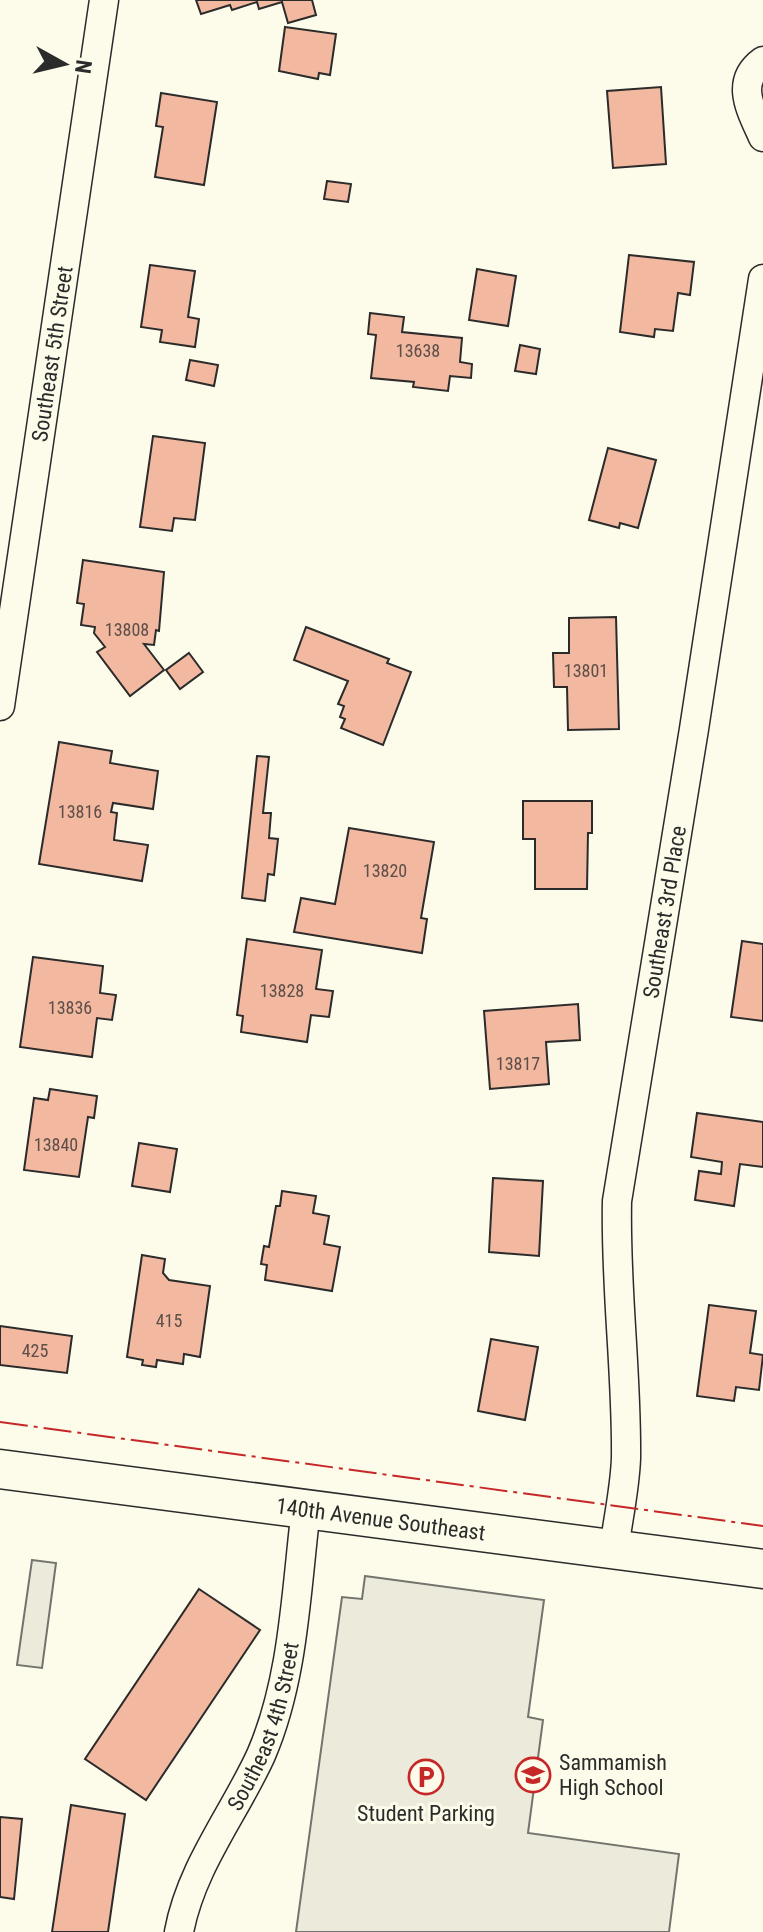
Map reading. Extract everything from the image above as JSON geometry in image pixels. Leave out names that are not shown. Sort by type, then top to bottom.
[{"type":"street","name":"Southeast 5th Street","points":[[0,706],[104,0]]},
{"type":"street","points":[[763,61],[751,73],[746,85],[748,102],[763,137]]},
{"type":"street","name":"Southeast 3rd Place","points":[[614,1549],[626,1461],[624,1356],[616,1247],[617,1201],[763,279]]},
{"type":"street","name":"140th Avenue Southeast","points":[[0,1469],[763,1569]]},
{"type":"street","name":"Southeast 4th Street","points":[[179,1932],[199,1871],[261,1754],[275,1712],[287,1663],[306,1509]]},
{"type":"shaded area","points":[[32,1560],[56,1563],[42,1668],[17,1665]]},
{"type":"shaded area","name":"Student Parking","points":[[365,1576],[544,1600],[528,1717],[543,1720],[528,1833],[679,1854],[669,1932],[296,1932],[342,1597],[362,1599]]},
{"type":"building","points":[[196,0],[312,0],[316,15],[288,23],[282,2],[259,9],[257,2],[232,10],[230,5],[201,14]]},
{"type":"building","points":[[285,27],[336,34],[330,75],[319,73],[318,79],[279,71]]},
{"type":"building","points":[[661,87],[666,164],[613,168],[607,91]]},
{"type":"building","points":[[161,93],[217,102],[204,185],[155,177],[163,127],[156,126]]},
{"type":"building","points":[[327,181],[351,184],[348,202],[324,199]]},
{"type":"building","points":[[629,255],[694,262],[690,295],[678,293],[673,331],[655,329],[654,337],[620,332]]},
{"type":"building","points":[[150,265],[195,271],[188,317],[199,319],[195,347],[160,342],[162,330],[141,327]]},
{"type":"building","points":[[477,269],[516,276],[508,326],[469,320]]},
{"type":"building","points":[[370,313],[404,317],[402,332],[462,338],[460,362],[472,364],[471,378],[450,376],[448,391],[413,387],[414,382],[371,378],[376,335],[368,334]]},
{"type":"building","points":[[520,345],[540,349],[536,374],[515,371]]},
{"type":"building","points":[[190,360],[218,365],[214,386],[186,380]]},
{"type":"building","points":[[153,436],[205,443],[195,520],[174,518],[172,531],[140,527]]},
{"type":"building","points":[[608,448],[656,460],[638,528],[620,523],[619,528],[589,520]]},
{"type":"building","points":[[83,560],[164,572],[159,631],[156,630],[154,645],[144,644],[164,670],[130,696],[97,652],[105,647],[94,633],[95,627],[81,625],[84,604],[77,603]]},
{"type":"building","points":[[616,617],[619,729],[568,730],[567,687],[554,687],[553,653],[569,653],[569,618]]},
{"type":"building","points":[[306,627],[389,659],[387,663],[411,672],[383,745],[341,728],[345,719],[340,717],[344,706],[338,704],[348,681],[294,660]]},
{"type":"building","points":[[189,653],[203,672],[180,689],[166,670]]},
{"type":"building","points":[[59,742],[112,751],[110,763],[158,771],[153,809],[113,803],[111,812],[117,813],[114,840],[148,845],[142,881],[39,864]]},
{"type":"building","points":[[257,756],[269,757],[263,813],[271,813],[269,838],[278,839],[274,875],[268,874],[265,901],[242,898]]},
{"type":"building","points":[[523,801],[592,801],[587,889],[535,889],[535,839],[523,839]]},
{"type":"building","points":[[349,828],[434,842],[421,918],[427,919],[422,953],[294,932],[301,898],[335,904]]},
{"type":"building","points":[[247,939],[322,950],[316,989],[333,991],[329,1017],[311,1015],[307,1042],[241,1032],[243,1016],[237,1015]]},
{"type":"building","points":[[742,941],[763,944],[763,1021],[731,1017]]},
{"type":"building","points":[[33,957],[103,966],[100,993],[116,995],[112,1020],[97,1018],[92,1057],[20,1047]]},
{"type":"building","points":[[578,1004],[580,1040],[546,1042],[549,1084],[490,1089],[484,1011]]},
{"type":"building","points":[[50,1089],[97,1096],[94,1118],[88,1117],[79,1177],[24,1170],[34,1098],[48,1100]]},
{"type":"building","points":[[697,1113],[763,1122],[763,1167],[740,1164],[734,1206],[695,1200],[699,1171],[721,1174],[722,1162],[691,1157]]},
{"type":"building","points":[[139,1143],[177,1149],[170,1192],[132,1186]]},
{"type":"building","points":[[493,1178],[543,1181],[539,1256],[489,1252]]},
{"type":"building","points":[[282,1191],[316,1196],[313,1213],[329,1216],[324,1244],[340,1247],[332,1291],[265,1280],[267,1265],[261,1264],[264,1246],[269,1247],[276,1206],[280,1206]]},
{"type":"building","points":[[142,1255],[165,1259],[163,1273],[169,1280],[210,1286],[200,1357],[184,1354],[183,1364],[157,1360],[156,1367],[142,1365],[143,1360],[127,1357]]},
{"type":"building","points":[[709,1305],[756,1311],[750,1353],[763,1355],[759,1390],[736,1387],[734,1401],[697,1396]]},
{"type":"building","points":[[0,1326],[72,1336],[67,1373],[0,1365]]},
{"type":"building","points":[[491,1339],[538,1347],[525,1420],[478,1411]]},
{"type":"building","points":[[199,1589],[260,1630],[146,1800],[85,1759]]},
{"type":"building","points":[[71,1805],[125,1814],[108,1932],[52,1932]]},
{"type":"building","points":[[0,1817],[22,1819],[14,1899],[0,1897]]},
{"type":"power","points":[[0,1422],[763,1526]]},
{"type":"place","name":"Sammamish High School","points":[[533,1775]]},
{"type":"place","name":"Student Parking","points":[[426,1777]]}]
